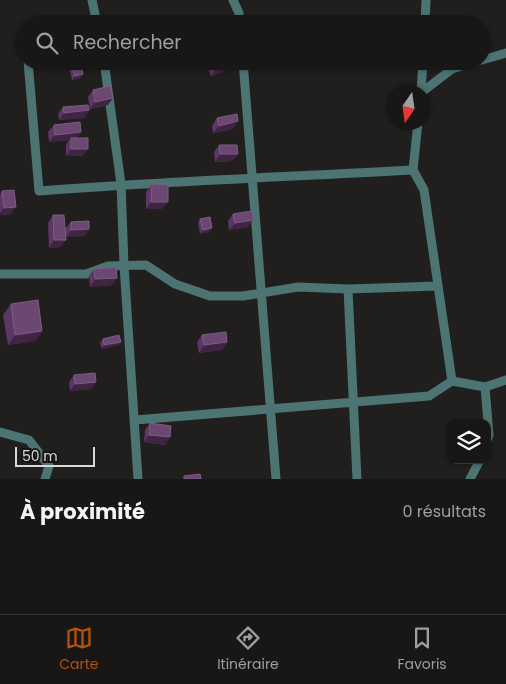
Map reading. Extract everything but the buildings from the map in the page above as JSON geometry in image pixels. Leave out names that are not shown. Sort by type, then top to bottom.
[{"type":"street","points":[[92,0],[94,15]]},
{"type":"street","points":[[233,0],[239,15]]},
{"type":"street","points":[[425,15],[426,0]]},
{"type":"street","points":[[491,57],[506,53]]},
{"type":"street","points":[[29,70],[39,191],[122,184],[413,170]]},
{"type":"street","points":[[105,70],[122,184],[124,265],[138,479]]},
{"type":"street","points":[[244,70],[276,479]]},
{"type":"street","points":[[423,70],[422,92],[451,70]]},
{"type":"street","points":[[417,130],[413,170],[424,190],[452,381]]},
{"type":"street","points":[[0,274],[86,274],[108,266],[146,264],[175,284],[210,296],[243,296],[298,287],[348,290],[438,286]]},
{"type":"street","points":[[348,290],[357,479]]},
{"type":"street","points":[[135,420],[429,396],[452,381],[485,387],[506,380]]},
{"type":"street","points":[[485,387],[488,419]]},
{"type":"street","points":[[0,432],[29,440],[49,466],[45,479]]},
{"type":"street","points":[[470,479],[478,464]]}]
